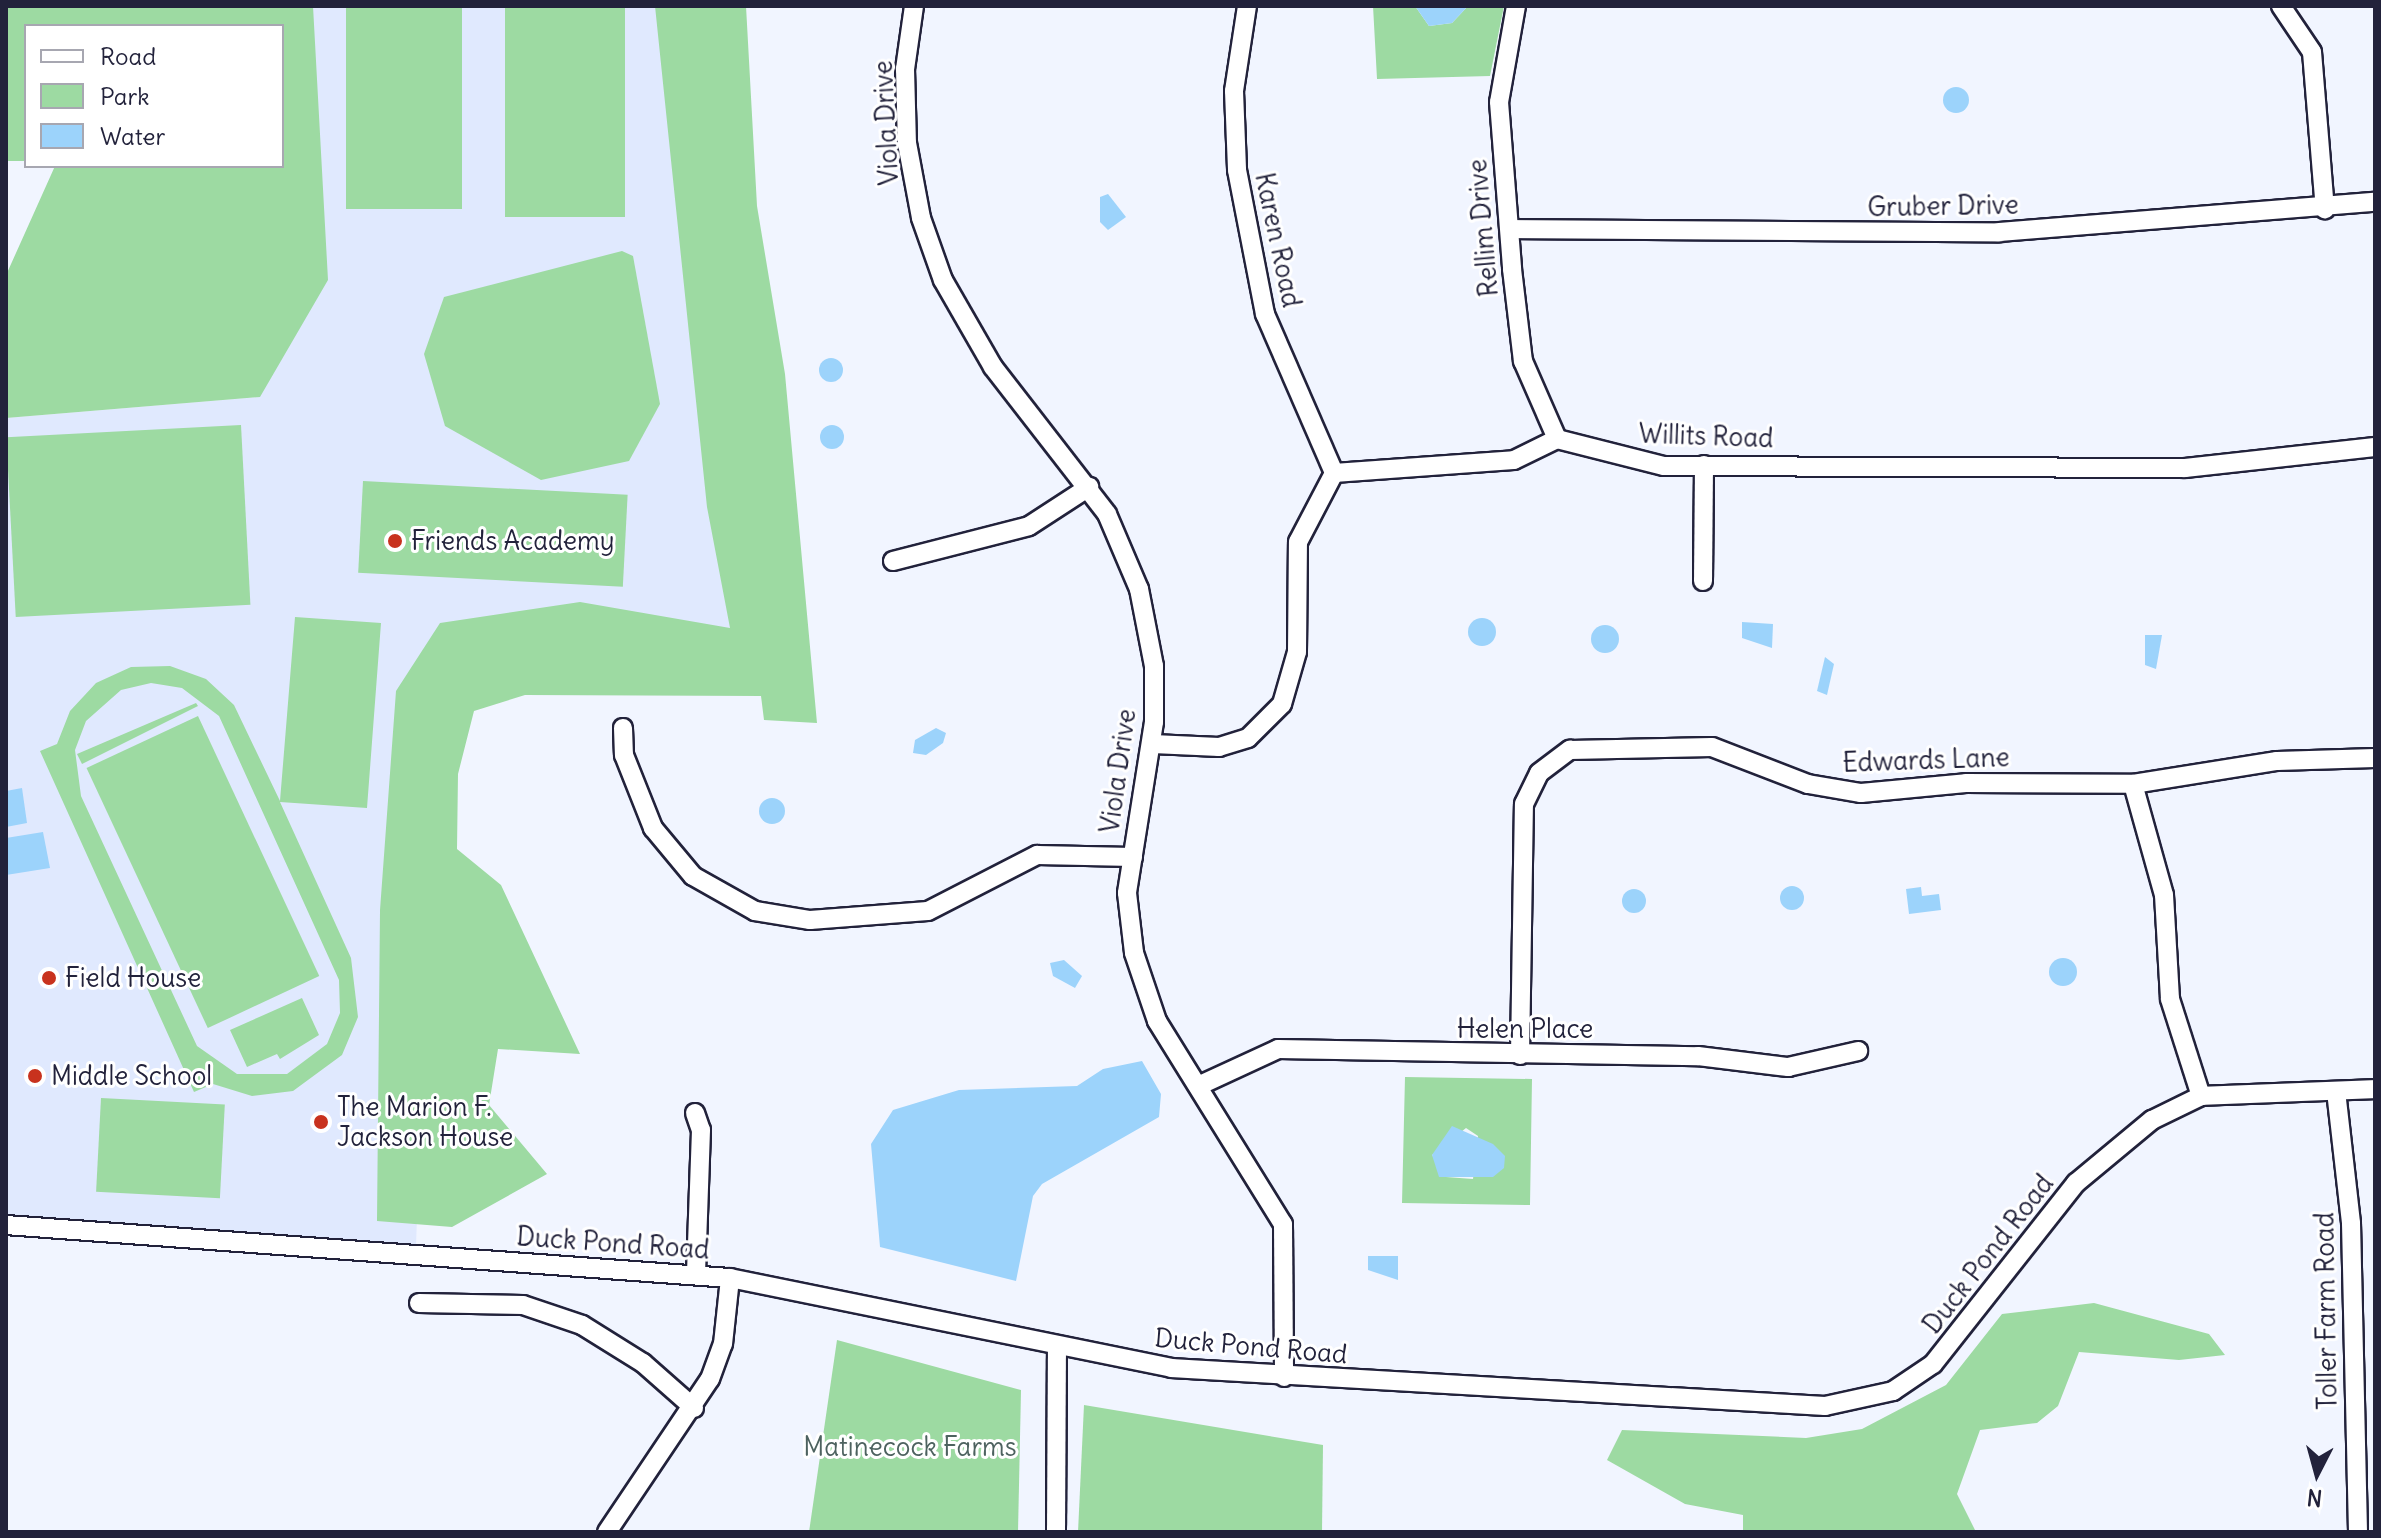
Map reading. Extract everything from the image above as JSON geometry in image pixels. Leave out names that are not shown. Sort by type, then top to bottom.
[{"type":"street","name":"Viola Drive","points":[[914,6],[905,69],[907,143],[934,255],[993,367],[1089,487],[1121,543],[1147,618],[1153,744],[1133,857],[1128,908],[1141,979],[1198,1086],[1283,1224],[1284,1377]]},
{"type":"street","name":"Karen Road","points":[[1247,6],[1234,91],[1237,170],[1265,314],[1334,473]]},
{"type":"street","name":"Rellim Drive","points":[[1516,6],[1499,102],[1520,345],[1557,439]]},
{"type":"street","points":[[2281,6],[2312,52],[2325,209]]},
{"type":"street","name":"Gruber Drive","points":[[1510,229],[1999,232],[2325,209],[2375,202]]},
{"type":"street","points":[[1153,744],[1219,747],[1248,738],[1282,704],[1297,652],[1298,542],[1334,473],[1514,460],[1557,439]]},
{"type":"street","name":"Willits Road","points":[[1557,439],[1624,459],[1704,465],[2185,468],[2375,447]]},
{"type":"street","points":[[1703,581],[1704,465]]},
{"type":"street","points":[[893,561],[1029,526],[1089,487]]},
{"type":"street","points":[[623,728],[639,801],[660,838],[693,876],[755,911],[810,920],[928,911],[1037,855],[1133,857]]},
{"type":"street","name":"Edwards Lane","points":[[1520,1055],[1524,804],[1539,773],[1570,750],[1712,747],[1808,784],[1861,793],[1966,783],[2133,784],[2277,761],[2375,758]]},
{"type":"street","points":[[2133,784],[2164,895],[2170,999],[2201,1096]]},
{"type":"street","name":"Helen Place","points":[[1198,1086],[1278,1049],[1698,1056],[1788,1067],[1858,1051]]},
{"type":"street","name":"Duck Pond Road","points":[[6,1225],[730,1278],[883,1305],[1057,1348],[1284,1377],[1787,1405],[1870,1400],[1913,1379],[1956,1342],[2105,1153],[2201,1096],[2375,1089]]},
{"type":"street","name":"Toller Farm Road","points":[[2336,1091],[2351,1223],[2358,1532]]},
{"type":"street","points":[[695,1113],[701,1130],[696,1274]]},
{"type":"street","points":[[607,1532],[694,1408],[723,1344],[730,1278]]},
{"type":"street","points":[[419,1303],[523,1305],[582,1325],[643,1363],[694,1408]]},
{"type":"street","points":[[1056,1532],[1057,1348]]},
{"type":"shaded area","name":"Friends Academy","points":[[275,6],[727,6],[804,692],[525,688],[435,711],[416,1246],[6,1218],[6,418],[260,397],[284,168],[284,24],[281,24]]},
{"type":"green space","points":[[6,6],[313,6],[328,280],[260,397],[6,418],[7,273],[54,168],[284,168],[284,24],[24,24],[24,161],[6,161]]},
{"type":"green space","points":[[346,6],[462,6],[462,209],[346,209]]},
{"type":"green space","points":[[505,6],[625,6],[625,217],[505,217]]},
{"type":"green space","points":[[655,6],[746,6],[757,206],[785,374],[817,723],[764,720],[761,696],[525,695],[474,711],[458,774],[457,849],[501,885],[580,1054],[498,1049],[489,1105],[547,1174],[452,1227],[377,1221],[380,910],[396,691],[440,623],[580,602],[730,628],[707,507]]},
{"type":"green space","points":[[1373,6],[1415,6],[1429,26],[1452,23],[1468,6],[1504,6],[1490,76],[1377,79]]},
{"type":"green space","points":[[622,251],[633,256],[660,404],[629,461],[541,480],[445,426],[424,354],[444,297]]},
{"type":"green space","points":[[241,425],[250,605],[16,617],[6,437]]},
{"type":"green space","points":[[363,481],[628,495],[623,587],[358,573]]},
{"type":"green space","points":[[295,617],[381,623],[367,808],[280,802],[351,958],[358,1017],[342,1055],[293,1091],[252,1096],[213,1084],[194,1092],[40,751],[57,744],[70,711],[96,683],[131,667],[170,666],[206,679],[234,705],[280,801]],"holes":[[[151,683],[182,688],[219,716],[339,980],[340,1013],[327,1044],[287,1074],[237,1074],[197,1046],[81,796],[75,750],[86,721],[121,690]]]},
{"type":"green space","points":[[196,703],[198,706],[82,764],[77,754]]},
{"type":"green space","points":[[198,716],[319,976],[208,1028],[87,768]]},
{"type":"green space","points":[[302,998],[319,1035],[280,1059],[277,1054],[247,1067],[230,1030]]},
{"type":"green space","points":[[1405,1077],[1532,1079],[1530,1205],[1402,1203]],"holes":[[[1466,1128],[1478,1136],[1473,1179],[1446,1177],[1432,1155]]]},
{"type":"green space","points":[[101,1098],[225,1104],[220,1198],[96,1192]]},
{"type":"green space","points":[[2094,1303],[2209,1334],[2225,1355],[2179,1360],[2079,1352],[2058,1406],[2037,1423],[1980,1430],[1957,1494],[1976,1532],[1743,1532],[1743,1515],[1685,1504],[1607,1460],[1622,1430],[1806,1438],[1862,1429],[1946,1385],[2002,1314]]},
{"type":"green space","name":"Matinecock Farms","points":[[837,1340],[1021,1390],[1018,1532],[809,1532]]},
{"type":"green space","name":"Matinecock Farms","points":[[1084,1405],[1323,1445],[1322,1532],[1078,1532]]},
{"type":"water","points":[[1415,6],[1468,6],[1452,23],[1429,26]]},
{"type":"water","points":[[1956,87],[1965,91],[1969,100],[1965,109],[1956,113],[1947,109],[1943,100],[1947,91]]},
{"type":"water","points":[[1108,194],[1126,217],[1108,230],[1100,222],[1100,197]]},
{"type":"water","points":[[831,358],[840,361],[843,370],[840,379],[831,382],[822,379],[819,370],[822,361]]},
{"type":"water","points":[[832,425],[843,432],[844,437],[837,448],[832,449],[821,442],[820,437],[827,426]]},
{"type":"water","points":[[1482,618],[1492,622],[1496,632],[1492,642],[1482,646],[1472,642],[1468,632],[1472,622]]},
{"type":"water","points":[[1742,622],[1773,624],[1772,648],[1742,638]]},
{"type":"water","points":[[1605,625],[1615,629],[1619,639],[1615,649],[1605,653],[1595,649],[1591,639],[1595,629]]},
{"type":"water","points":[[2145,635],[2162,635],[2156,669],[2145,665]]},
{"type":"water","points":[[1825,657],[1834,664],[1827,695],[1817,691]]},
{"type":"water","points":[[936,728],[946,733],[943,743],[926,755],[913,753],[915,740]]},
{"type":"water","points":[[22,788],[27,823],[6,827],[6,791]]},
{"type":"water","points":[[772,798],[781,802],[785,811],[781,820],[772,824],[763,820],[759,811],[763,802]]},
{"type":"water","points":[[43,832],[50,868],[6,875],[6,838]]},
{"type":"water","points":[[1792,886],[1800,890],[1804,898],[1800,906],[1792,910],[1784,906],[1780,898],[1784,890]]},
{"type":"water","points":[[1921,887],[1922,896],[1939,894],[1941,910],[1909,914],[1906,889]]},
{"type":"water","points":[[1634,889],[1643,892],[1646,901],[1643,910],[1634,913],[1625,910],[1622,901],[1625,892]]},
{"type":"water","points":[[2063,958],[2073,962],[2077,972],[2073,982],[2063,986],[2053,982],[2049,972],[2053,962]]},
{"type":"water","points":[[1064,960],[1082,976],[1075,988],[1053,976],[1050,963]]},
{"type":"water","points":[[1142,1061],[1161,1094],[1159,1117],[1042,1184],[1033,1196],[1016,1281],[880,1247],[871,1144],[893,1110],[959,1090],[1077,1086],[1103,1069]]},
{"type":"water","points":[[1452,1126],[1493,1144],[1505,1156],[1504,1168],[1493,1177],[1439,1177],[1432,1155]]},
{"type":"water","points":[[1368,1256],[1398,1256],[1398,1280],[1368,1270]]},
{"type":"place","name":"Friends Academy","points":[[395,541]]},
{"type":"place","name":"Field House","points":[[49,978]]},
{"type":"place","name":"Middle School","points":[[35,1076]]},
{"type":"place","name":"The Marion F. Jackson House","points":[[321,1122]]}]
